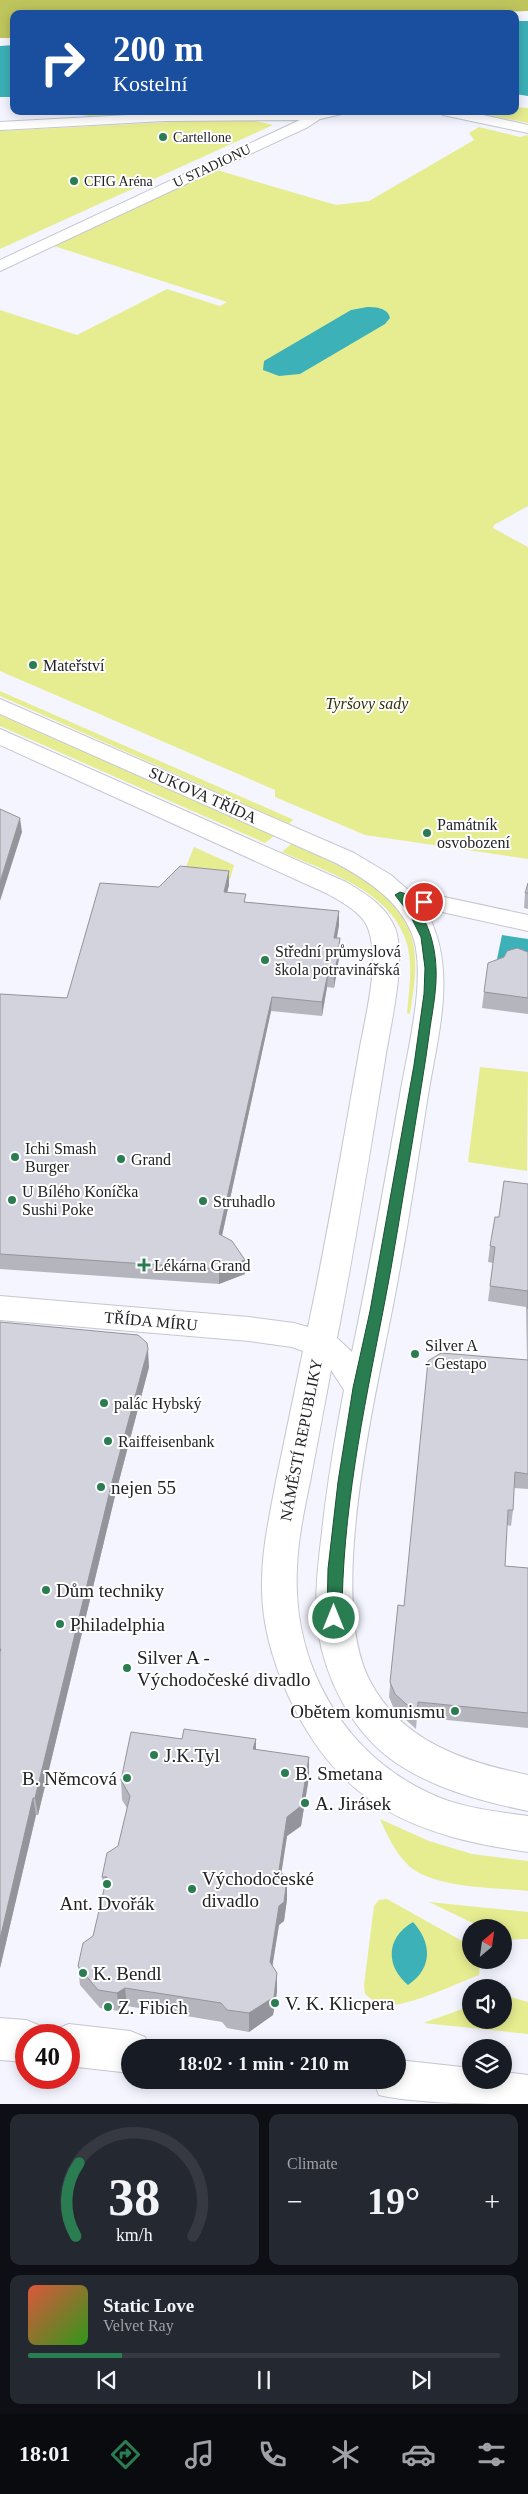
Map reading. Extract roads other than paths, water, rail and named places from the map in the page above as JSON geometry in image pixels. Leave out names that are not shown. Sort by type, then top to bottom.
[{"type":"street","points":[[0,126],[175,116],[315,115]]},
{"type":"street","name":"U STADIONU","points":[[0,266],[303,124],[315,115]]},
{"type":"street","points":[[462,115],[528,129]]},
{"type":"street","name":"SUKOVA TŘÍDA","points":[[0,706],[330,850],[364,868],[400,895]]},
{"type":"street","name":"SUKOVA TŘÍDA","points":[[0,736],[322,881],[350,895],[372,912]]},
{"type":"street","points":[[400,895],[479,914],[528,923]]},
{"type":"street","points":[[400,895],[414,912],[426,937],[430,982],[419,1065],[376,1311],[360,1388],[335,1569],[334,1618],[338,1641],[354,1686],[374,1718],[409,1749],[463,1777],[528,1793]]},
{"type":"street","name":"NÁMĚSTÍ REPUBLIKY","points":[[372,912],[383,928],[386,938],[383,989],[330,1297],[311,1340],[282,1539],[278,1580],[281,1619],[285,1637],[309,1705],[339,1752],[382,1789],[433,1814],[480,1826],[528,1834]]},
{"type":"street","points":[[426,937],[459,919],[479,914]]},
{"type":"street","name":"TŘÍDA MÍRU","points":[[0,1308],[249,1329],[311,1340]]},
{"type":"street","points":[[311,1340],[337,1354],[360,1388]]},
{"type":"street","points":[[0,2039],[15,2040]]},
{"type":"street","points":[[80,2046],[121,2051]]},
{"type":"street","points":[[406,2081],[528,2096]]},
{"type":"water","points":[[519,21],[528,21],[528,96],[519,95]]},
{"type":"water","points":[[10,45],[10,97],[0,97],[0,46]]},
{"type":"water","points":[[367,307],[384,310],[390,318],[385,324],[300,374],[279,376],[263,370],[264,361],[351,310]]},
{"type":"water","points":[[502,935],[528,939],[528,964],[497,959]]},
{"type":"water","points":[[413,1922],[424,1938],[427,1955],[422,1971],[408,1985],[395,1969],[392,1961],[392,1952],[393,1944],[398,1935]]},
{"type":"place","name":"Cartellone","points":[[163,137]]},
{"type":"place","name":"CFIG Aréna","points":[[74,181]]},
{"type":"place","name":"Mateřství","points":[[33,665]]},
{"type":"place","name":"Památník osvobození","points":[[427,833]]},
{"type":"place","name":"Střední průmyslová škola potravinářská","points":[[265,960]]},
{"type":"place","name":"Ichi Smash Burger","points":[[15,1157]]},
{"type":"place","name":"Grand","points":[[121,1159]]},
{"type":"place","name":"U Bílého Koníčka Sushi Poke","points":[[12,1200]]},
{"type":"place","name":"Struhadlo","points":[[203,1201]]},
{"type":"place","name":"Lékárna Grand","points":[[144,1265]]},
{"type":"place","name":"Silver A - Gestapo","points":[[415,1354]]},
{"type":"place","name":"palác Hybský","points":[[104,1403]]},
{"type":"place","name":"Raiffeisenbank","points":[[108,1441]]},
{"type":"place","name":"nejen 55","points":[[101,1487]]},
{"type":"place","name":"Dům techniky","points":[[46,1590]]},
{"type":"place","name":"Philadelphia","points":[[60,1624]]},
{"type":"place","name":"Silver A - Východočeské divadlo","points":[[127,1668]]},
{"type":"place","name":"Obětem komunismu","points":[[455,1711]]},
{"type":"place","name":"J.K.Tyl","points":[[154,1755]]},
{"type":"place","name":"B. Smetana","points":[[285,1773]]},
{"type":"place","name":"B. Němcová","points":[[127,1778]]},
{"type":"place","name":"A. Jirásek","points":[[305,1803]]},
{"type":"place","name":"Ant. Dvořák","points":[[107,1884]]},
{"type":"place","name":"Východočeské divadlo","points":[[192,1889]]},
{"type":"place","name":"K. Bendl","points":[[83,1973]]},
{"type":"place","name":"V. K. Klicpera","points":[[275,2003]]},
{"type":"place","name":"Z. Fibich","points":[[108,2007]]},
{"type":"park label","name":"Tyršovy sady","points":[[367,703]]}]
